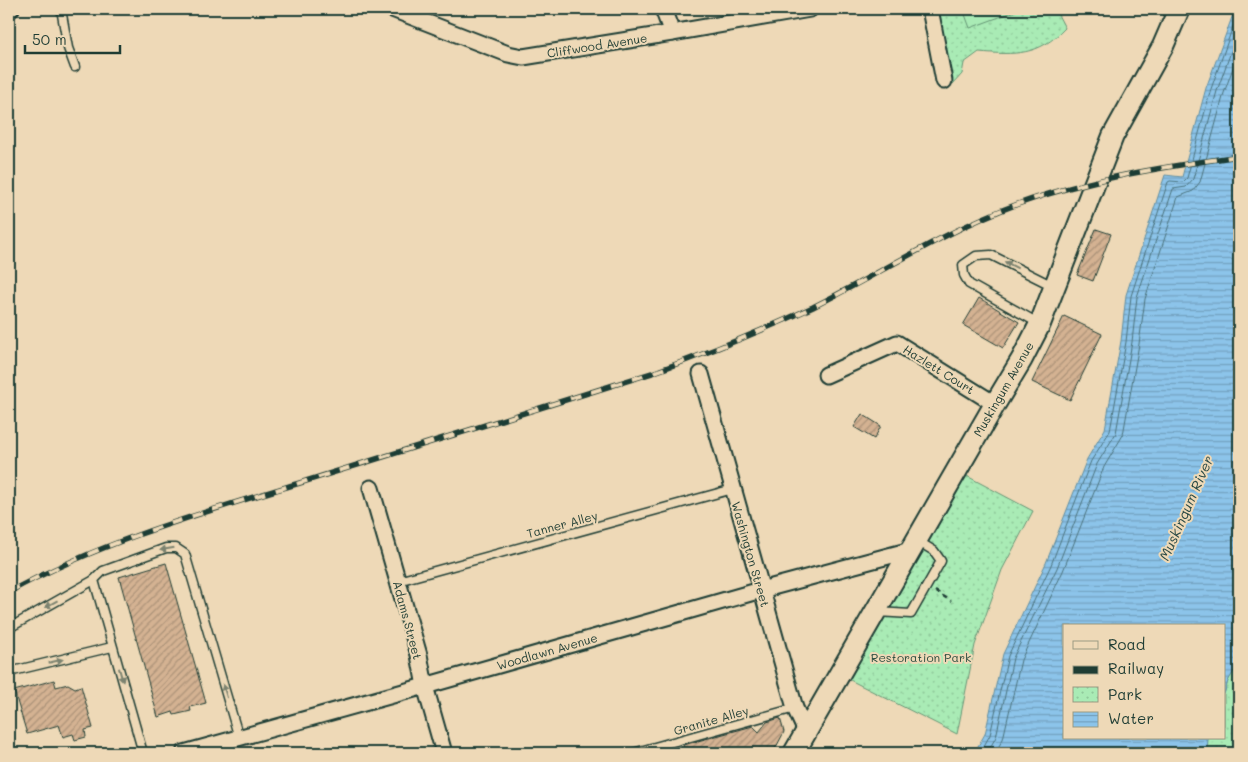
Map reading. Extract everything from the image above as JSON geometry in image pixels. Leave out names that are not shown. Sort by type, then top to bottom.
[{"type":"street","name":"Cliffwood Avenue","points":[[392,9],[424,15],[508,54],[523,57],[672,33],[775,12],[810,9]]},
{"type":"street","points":[[663,9],[672,33]]},
{"type":"street","points":[[930,9],[944,81]]},
{"type":"street","name":"Muskingum Avenue","points":[[794,753],[1022,360],[1040,324],[1113,136],[1163,46],[1179,9]]},
{"type":"street","name":"Hazlett Court","points":[[826,374],[897,343],[995,404]]},
{"type":"street","name":"Washington Street","points":[[701,374],[795,708],[806,732]]},
{"type":"street","name":"Adams Street","points":[[371,488],[419,655],[425,686],[444,753]]},
{"type":"street","name":"Woodlawn Avenue","points":[[184,753],[425,686],[914,545]]},
{"type":"lane","points":[[61,9],[68,48],[75,67]]},
{"type":"lane","points":[[1040,324],[969,284],[964,275],[962,265],[976,256],[990,255],[1055,287]]},
{"type":"lane","name":"Tanner Alley","points":[[398,581],[733,489]]},
{"type":"lane","points":[[875,612],[911,614],[941,561],[934,551],[914,545]]},
{"type":"lane","points":[[9,628],[94,580],[103,571],[166,548],[176,548],[185,554],[239,738]]},
{"type":"lane","points":[[94,580],[143,753]]},
{"type":"lane","points":[[9,672],[112,647]]},
{"type":"lane","name":"Granite Alley","points":[[633,753],[795,708]]},
{"type":"path","points":[[927,586],[951,601]]},
{"type":"green space","points":[[938,9],[1055,9],[1065,28],[1046,44],[1026,52],[979,52],[964,63],[962,74],[953,84]]},
{"type":"green space","points":[[963,9],[1021,9],[970,28]]},
{"type":"green space","name":"Restoration Park","points":[[965,475],[1033,511],[1002,570],[975,645],[957,734],[848,679]]},
{"type":"green space","points":[[1239,663],[1239,753],[1206,753],[1208,740],[1226,740],[1226,688]]},
{"type":"water","name":"Muskingum River","points":[[1235,9],[1239,9],[1239,663],[1226,688],[1226,624],[1063,624],[1063,740],[1208,740],[1207,752],[974,753],[985,734],[1003,654],[1046,563],[1087,459],[1105,429],[1121,341],[1126,295],[1165,175],[1182,177],[1206,88]]},
{"type":"building","points":[[1096,229],[1111,234],[1093,281],[1077,275]]},
{"type":"building","points":[[979,298],[1019,322],[1003,348],[963,325]]},
{"type":"building","points":[[1064,316],[1102,334],[1070,400],[1032,382]]},
{"type":"building","points":[[862,414],[881,426],[874,439],[854,427]]},
{"type":"building","points":[[166,563],[206,703],[190,707],[191,711],[174,715],[173,712],[158,717],[119,577]]},
{"type":"building","points":[[54,680],[56,687],[68,684],[75,688],[81,686],[93,728],[85,730],[86,737],[75,740],[73,734],[63,737],[59,725],[27,734],[14,691]]},
{"type":"building","points":[[780,718],[784,732],[773,753],[686,753],[683,745],[753,726],[759,732],[767,722]]},
{"type":"railway","points":[[9,592],[80,558],[154,529],[652,373],[693,358],[813,307],[939,239],[991,214],[1018,204],[1100,180],[1239,156]]}]
